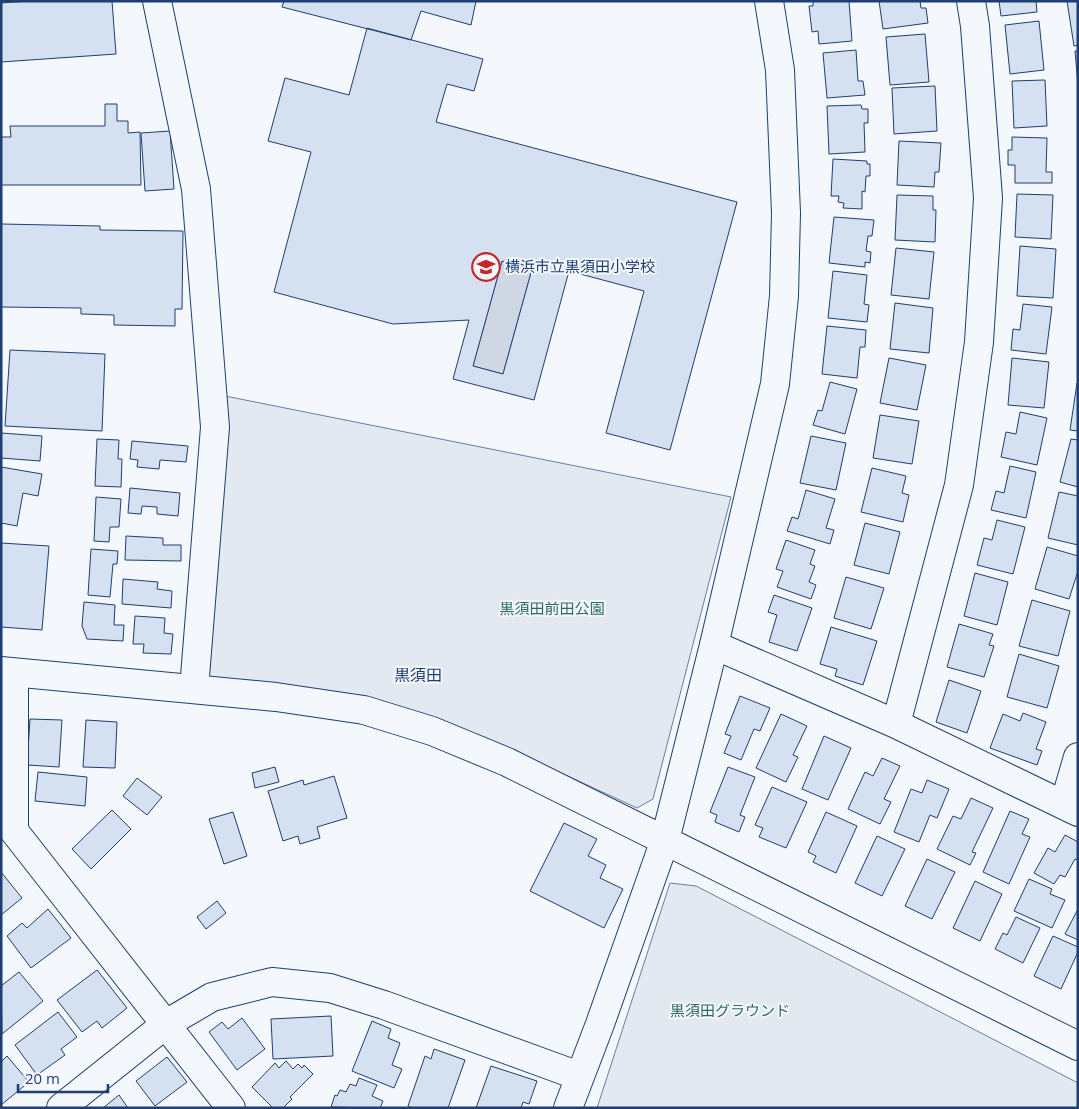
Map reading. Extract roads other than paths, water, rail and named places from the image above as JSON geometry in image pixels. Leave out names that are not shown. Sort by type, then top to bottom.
[{"type":"street","points":[[157,1],[196,190],[215,427],[194,689]]},
{"type":"street","points":[[568,1108],[600,1024],[665,840],[714,645],[775,384],[784,296],[786,213],[780,70],[769,1]]},
{"type":"street","points":[[896,724],[959,485],[979,342],[988,198],[975,26],[971,1]]},
{"type":"street","points":[[714,645],[896,724],[1071,808],[1078,758]]},
{"type":"street","points":[[231,1108],[14,831],[8,672],[276,697],[364,710],[432,731],[507,762],[1078,1046]]},
{"type":"street","points":[[61,1108],[166,1024],[212,997],[272,982],[330,988],[384,1005],[579,1076]]},
{"type":"place","name":"横浜市立黒須田小学校","points":[[486,267]]},
{"type":"district","name":"黒須田","points":[[418,675]]},
{"type":"park label","name":"黒須田前田公園","points":[[552,609]]},
{"type":"park label","name":"黒須田グラウンド","points":[[730,1011]]}]
